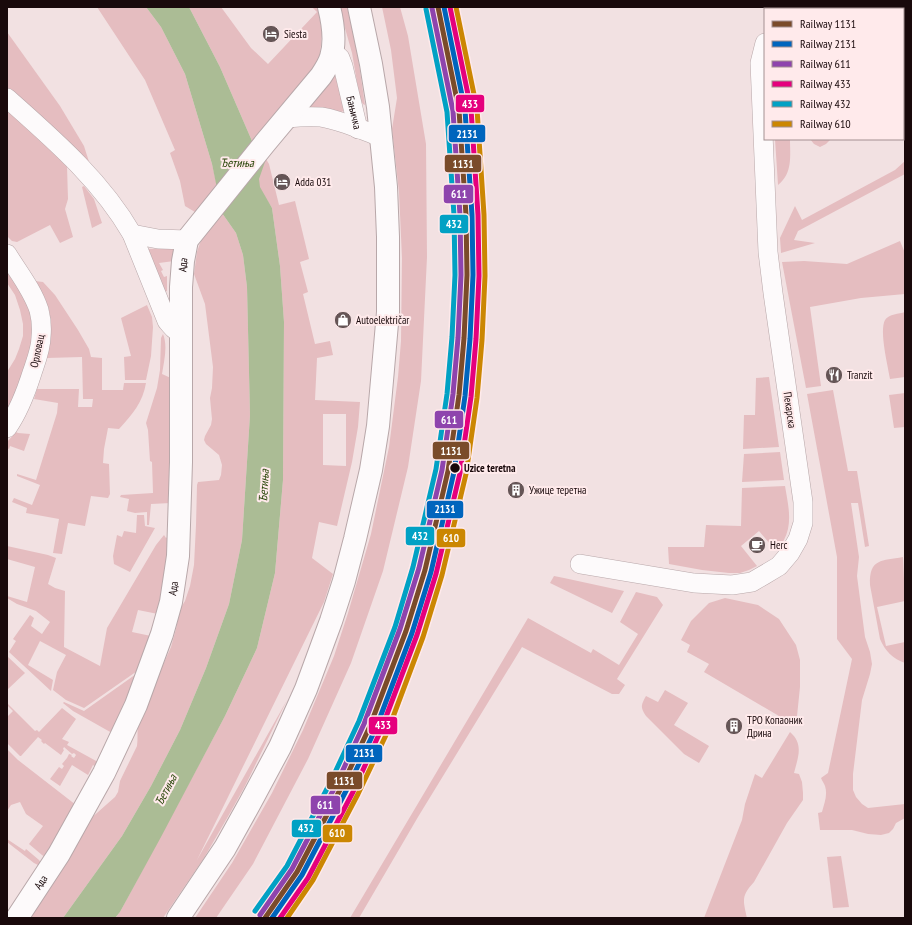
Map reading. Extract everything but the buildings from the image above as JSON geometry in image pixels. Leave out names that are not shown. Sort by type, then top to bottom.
[{"type":"street","points":[[132,234],[158,239],[192,233],[264,143],[321,76],[329,62],[332,51],[333,34],[329,7]]},
{"type":"street","points":[[178,918],[225,848],[280,747],[306,689],[344,581],[371,470],[378,426],[388,312],[388,237],[386,187],[381,137],[371,64],[359,7]]},
{"type":"street","name":"Пекарска","points":[[580,564],[694,583],[732,585],[752,582],[779,566],[790,553],[798,539],[803,522],[803,502],[768,252],[760,63],[764,47]]},
{"type":"street","name":"Бањичка","points":[[332,51],[340,58],[344,66],[358,129]]},
{"type":"street","points":[[7,98],[48,134],[86,172],[115,208],[132,234],[167,321],[176,332],[182,334]]},
{"type":"street","name":"Бањичка","points":[[286,118],[309,116],[320,117],[358,129]]},
{"type":"street","points":[[358,129],[381,137]]},
{"type":"street","name":"Ада","points":[[18,918],[59,854],[104,773],[136,705],[162,634],[169,608],[178,556],[181,462],[182,268],[192,233]]},
{"type":"street","name":"Орловац","points":[[7,254],[33,296],[41,320],[42,338],[24,397],[16,415],[7,428]]},
{"type":"shaded area","points":[[97,7],[146,7],[161,27],[185,74],[212,164],[217,186],[195,212],[185,206],[180,181],[170,153],[175,150],[145,80]]},
{"type":"shaded area","points":[[189,7],[221,7],[251,48],[268,64],[317,12],[312,7],[318,7],[322,33],[320,57],[312,71],[252,141],[220,67]]},
{"type":"shaded area","points":[[339,7],[347,7],[356,44],[365,105],[360,100],[352,53]]},
{"type":"shaded area","points":[[382,7],[400,7],[408,36],[426,144],[427,257],[421,381],[408,467],[383,571],[351,663],[308,759],[253,864],[216,918],[195,918],[232,863],[272,793],[303,730],[334,656],[371,534],[389,447],[401,341],[402,258],[399,192],[392,129],[397,98],[391,50]]},
{"type":"shaded area","points":[[7,32],[60,106],[84,146],[90,165],[7,90]]},
{"type":"shaded area","points":[[335,74],[344,111],[341,112],[331,109],[310,107],[326,88]]},
{"type":"shaded area","points":[[7,106],[67,166],[68,199],[65,209],[73,237],[60,243],[50,225],[17,242],[12,241],[7,236]]},
{"type":"shaded area","points":[[775,140],[790,140],[790,164],[786,175],[778,185]]},
{"type":"shaded area","points":[[811,140],[830,140],[820,147],[814,144]]},
{"type":"shaded area","points":[[266,159],[269,164],[279,205],[295,201],[309,259],[300,262],[308,292],[303,294],[315,344],[330,341],[333,355],[317,358],[315,400],[360,402],[358,427],[352,462],[337,526],[319,522],[312,558],[333,574],[324,602],[197,860],[287,700],[245,786],[204,858],[163,918],[115,918],[120,912],[225,716],[257,648],[275,573],[283,480],[284,322],[280,266],[272,208],[259,185],[260,174]],"holes":[[[323,414],[346,414],[346,466],[323,465]]]},
{"type":"shaded area","points":[[905,161],[905,174],[798,231],[794,240],[815,243],[781,253],[780,238],[795,206],[802,220],[895,170]]},
{"type":"shaded area","points":[[84,186],[94,199],[102,223],[92,228],[82,187]]},
{"type":"shaded area","points":[[222,213],[236,233],[243,255],[247,287],[250,415],[242,540],[229,604],[206,668],[180,730],[151,786],[122,836],[63,918],[29,918],[89,820],[115,797],[118,792],[120,781],[137,746],[138,725],[155,680],[171,647],[180,609],[185,601],[190,586],[194,565],[197,485],[198,482],[219,480],[221,475],[222,465],[219,455],[206,444],[204,440],[211,425],[212,419],[210,398],[213,367],[205,304],[194,274],[197,252],[200,243]]},
{"type":"shaded area","points":[[900,241],[905,253],[905,294],[861,298],[810,307],[821,386],[806,388],[782,262],[804,261],[847,264]]},
{"type":"shaded area","points":[[176,248],[174,261],[159,263],[163,270],[161,271],[164,277],[167,276],[167,291],[165,292],[148,249]]},
{"type":"shaded area","points":[[7,268],[27,300],[34,325],[31,352],[7,414],[7,372],[19,349],[23,336],[23,324],[15,295],[7,283]]},
{"type":"shaded area","points":[[35,281],[43,282],[55,295],[78,330],[89,349],[91,357],[102,358],[102,390],[123,390],[124,383],[146,383],[140,402],[128,419],[119,429],[108,428],[103,463],[109,464],[110,494],[108,498],[91,496],[85,526],[68,523],[62,554],[53,553],[59,519],[26,513],[27,508],[12,502],[14,498],[32,505],[40,485],[17,476],[17,474],[36,480],[57,413],[58,403],[34,399],[37,389],[79,389],[78,407],[92,407],[93,399],[83,399],[82,357],[47,358],[51,326],[49,309],[46,300]]},
{"type":"shaded area","points":[[147,305],[152,317],[153,327],[151,356],[146,380],[125,380],[124,357],[131,356],[121,318]]},
{"type":"shaded area","points":[[905,312],[905,377],[890,379],[883,340],[883,325],[889,316]]},
{"type":"shaded area","points":[[163,334],[165,359],[162,374],[173,379],[171,503],[151,504],[149,525],[147,525],[147,512],[135,513],[127,511],[129,499],[120,497],[121,495],[153,493],[152,462],[150,461],[148,430],[146,423],[157,388],[160,370],[161,338]]},
{"type":"shaded area","points":[[769,377],[779,447],[743,449],[744,415],[755,415],[756,378]]},
{"type":"shaded area","points":[[833,390],[848,471],[857,471],[869,546],[865,547],[858,503],[851,503],[859,557],[857,576],[865,637],[872,664],[862,700],[853,774],[853,790],[856,797],[868,808],[905,804],[905,818],[896,823],[889,833],[881,835],[868,834],[852,830],[820,830],[818,813],[822,812],[825,803],[826,789],[821,778],[828,773],[852,659],[837,639],[837,557],[807,394]]},
{"type":"shaded area","points":[[905,393],[905,427],[894,428],[889,395]]},
{"type":"shaded area","points":[[16,432],[30,434],[24,451],[10,446],[9,449],[7,448],[7,442]]},
{"type":"shaded area","points":[[780,452],[784,480],[742,482],[744,454]]},
{"type":"shaded area","points":[[785,486],[789,520],[787,534],[782,543],[776,551],[759,531],[741,546],[757,566],[740,573],[729,573],[669,564],[668,547],[704,547],[706,525],[741,526],[742,488]]},
{"type":"shaded area","points":[[137,515],[144,515],[145,526],[155,528],[130,572],[114,564],[113,556],[117,535],[122,537],[124,531],[136,533]]},
{"type":"shaded area","points":[[164,535],[166,538],[170,535],[158,614],[138,610],[132,632],[151,636],[140,669],[84,708],[66,700],[53,690],[57,672],[66,655],[40,641],[28,665],[53,680],[51,691],[9,652],[16,641],[13,639],[30,615],[34,618],[31,626],[42,634],[50,622],[36,611],[17,604],[7,598],[7,596],[27,602],[35,567],[7,559],[7,546],[56,558],[48,584],[65,591],[64,647],[100,666],[107,628],[156,545]]},
{"type":"shaded area","points":[[903,557],[905,601],[877,607],[886,646],[905,642],[905,663],[890,654],[880,639],[870,585],[870,576],[874,565],[883,560]]},
{"type":"shaded area","points":[[554,576],[624,591],[612,613],[550,583]]},
{"type":"shaded area","points":[[636,592],[657,597],[663,605],[617,679],[625,685],[619,694],[612,694],[522,647],[418,817],[359,918],[350,918],[528,618],[591,653],[593,649],[619,665],[638,634],[620,622]]},
{"type":"shaded area","points":[[725,598],[758,605],[779,619],[796,645],[800,660],[800,687],[796,726],[704,672],[709,664],[687,652],[690,645],[681,640],[691,621],[709,603]]},
{"type":"shaded area","points":[[7,656],[25,673],[7,690]]},
{"type":"shaded area","points":[[139,672],[112,733],[73,711],[63,703],[64,702],[84,711]]},
{"type":"shaded area","points":[[665,690],[688,703],[674,725],[709,746],[699,763],[684,754],[646,716],[642,708],[642,704],[646,696],[658,702]]},
{"type":"shaded area","points":[[7,703],[35,731],[37,730],[39,732],[62,708],[76,719],[62,739],[69,742],[67,745],[98,762],[96,767],[93,765],[88,775],[72,765],[60,786],[50,779],[59,767],[62,769],[64,766],[62,764],[69,754],[74,758],[76,755],[74,753],[72,754],[64,747],[61,755],[45,743],[44,744],[38,737],[20,756],[7,743],[7,717],[13,711]]},
{"type":"shaded area","points":[[790,732],[797,741],[799,751],[794,773],[799,774],[802,782],[803,800],[787,823],[754,882],[745,895],[744,902],[747,918],[704,918],[742,820],[745,804],[755,774],[762,778]]},
{"type":"shaded area","points":[[7,749],[18,760],[76,805],[45,857],[29,844],[43,826],[26,814],[20,802],[11,805],[7,811]]},
{"type":"shaded area","points":[[7,839],[25,851],[26,849],[41,863],[38,865],[34,863],[7,842]]},
{"type":"shaded area","points":[[841,856],[849,907],[833,908],[827,857]]},
{"type":"water","name":"Ђетиња","points":[[146,7],[189,7],[220,67],[252,141],[266,159],[259,179],[260,187],[272,208],[280,266],[284,322],[283,480],[275,573],[257,648],[225,716],[120,912],[115,918],[63,918],[122,836],[151,786],[180,730],[206,668],[229,604],[242,540],[250,415],[247,287],[243,255],[236,233],[222,213],[212,164],[185,74],[161,27]]},
{"type":"rail line","name":"1131","points":[[265,918],[297,872],[342,786],[370,726],[406,631],[425,570],[448,471],[459,395],[464,338],[467,275],[466,215],[459,110],[438,7]]},
{"type":"rail line","name":"2131","points":[[272,918],[302,875],[347,789],[376,728],[412,633],[431,572],[454,472],[465,396],[470,339],[473,275],[472,215],[465,110],[444,7]]},
{"type":"rail line","name":"433","points":[[280,918],[308,878],[353,792],[381,730],[417,635],[436,574],[460,473],[471,397],[476,339],[479,276],[478,215],[471,109],[450,7]]},
{"type":"rail line","name":"610","points":[[287,918],[313,880],[358,794],[387,733],[423,637],[442,575],[466,474],[477,398],[482,340],[485,276],[484,215],[477,109],[456,7]]},
{"type":"rail line","name":"611","points":[[260,915],[292,869],[337,783],[364,724],[400,629],[419,568],[442,470],[453,394],[458,338],[461,275],[460,215],[453,111],[432,8]]},
{"type":"rail line","name":"432","points":[[255,911],[287,866],[331,781],[359,721],[395,627],[413,567],[436,469],[447,394],[452,337],[455,275],[454,215],[447,112],[426,9]]},
{"type":"place","name":"Siesta","points":[[271,34]]},
{"type":"place","name":"Adda 031","points":[[282,182]]},
{"type":"place","name":"Autoelektričar","points":[[343,320]]},
{"type":"place","name":"Tranzit","points":[[834,375]]},
{"type":"place","name":"Uzice teretna","points":[[455,468]]},
{"type":"place","name":"Ужице теретна","points":[[516,490]]},
{"type":"place","name":"Herc","points":[[757,545]]},
{"type":"place","name":"ТРО Копаоник Дрина","points":[[734,726]]}]
